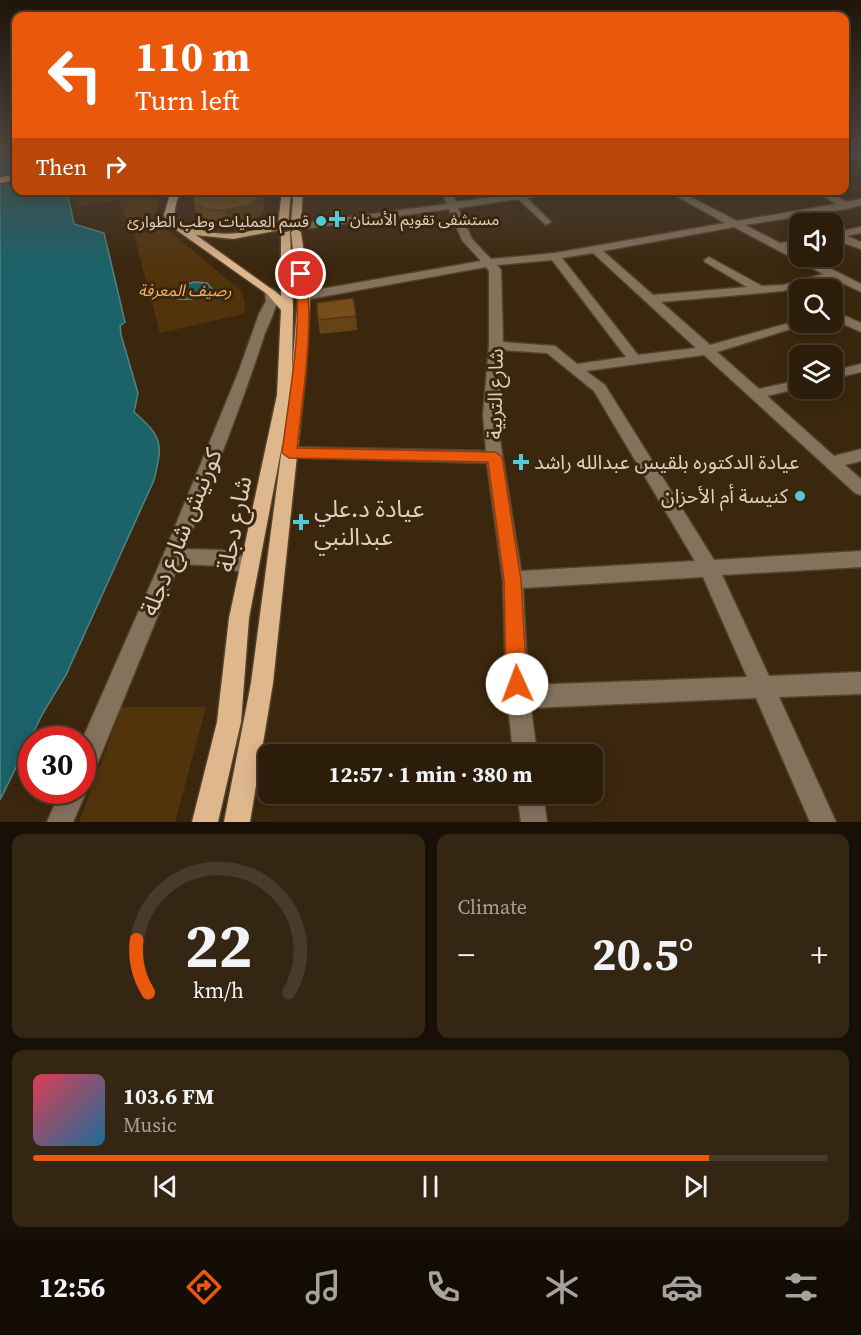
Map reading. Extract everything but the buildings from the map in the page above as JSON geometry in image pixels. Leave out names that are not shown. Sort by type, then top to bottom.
[{"type":"main road","points":[[175,195],[169,215],[171,222],[271,292],[287,309]]},
{"type":"main road","points":[[180,195],[176,207],[177,221],[188,232],[199,237],[236,239],[264,237],[289,227]]},
{"type":"main road","name":"شارع دجلة","points":[[205,822],[229,722],[239,618],[284,395],[289,227],[287,195]]},
{"type":"main road","name":"شارع دجلة","points":[[237,822],[262,683],[299,369],[304,296],[289,227],[298,195]]},
{"type":"main road","points":[[188,232],[219,236],[245,236],[289,227]]},
{"type":"street","name":"شارع التربية","points":[[448,195],[467,240],[495,270],[496,346],[491,415],[513,580],[518,697],[524,744]]},
{"type":"street","points":[[289,227],[534,195]]},
{"type":"street","points":[[678,195],[861,289]]},
{"type":"street","points":[[827,195],[861,212]]},
{"type":"street","points":[[521,197],[546,222]]},
{"type":"street","points":[[304,296],[488,263],[555,256],[861,202]]},
{"type":"street","points":[[843,234],[861,230]]},
{"type":"street","points":[[843,239],[861,246]]},
{"type":"street","points":[[777,247],[789,245]]},
{"type":"street","points":[[595,249],[861,489]]},
{"type":"street","points":[[555,256],[635,360]]},
{"type":"street","points":[[709,260],[760,290]]},
{"type":"street","points":[[651,299],[783,288],[832,275]]},
{"type":"street","points":[[783,288],[789,291]]},
{"type":"street","name":"كورنيش شارع دجلة","points":[[96,737],[173,556],[265,314],[272,301],[271,292]]},
{"type":"street","points":[[843,320],[861,328]]},
{"type":"street","points":[[575,368],[708,350],[789,327]]},
{"type":"street","points":[[496,346],[550,349],[600,388],[709,568],[823,822]]},
{"type":"street","points":[[843,372],[861,368]]},
{"type":"street","points":[[757,394],[789,387]]},
{"type":"street","points":[[289,453],[495,457]]},
{"type":"street","points":[[832,462],[861,455]]},
{"type":"street","points":[[173,556],[222,558],[249,567]]},
{"type":"street","points":[[513,580],[861,559]]},
{"type":"street","points":[[518,697],[762,685],[861,683]]},
{"type":"street","points":[[60,822],[68,804]]},
{"type":"street","points":[[531,804],[534,822]]},
{"type":"green space","points":[[73,195],[159,195],[156,216],[127,220],[119,201],[76,206]]},
{"type":"green space","name":"رصيف المعرفة","points":[[154,218],[241,291],[245,301],[244,314],[160,333],[130,221]]},
{"type":"green space","points":[[122,707],[206,707],[175,822],[79,822],[86,804],[96,804],[96,777]]},
{"type":"water","points":[[0,188],[12,188],[12,195],[68,195],[74,224],[104,233],[125,322],[120,326],[121,335],[138,393],[134,412],[151,428],[159,449],[154,480],[66,675],[37,726],[18,726],[18,764],[0,800]]},
{"type":"water","points":[[194,282],[207,283],[212,289],[196,298],[178,299],[174,293],[181,286]]},
{"type":"place","name":"مستشفى تقويم الأسنان","points":[[337,219]]},
{"type":"place","name":"قسم العمليات وطب الطوارئ","points":[[321,221]]},
{"type":"place","name":"عيادة الدكتوره بلقيس عبدالله راشد","points":[[521,462]]},
{"type":"place","name":"كنيسة أم الأحزان","points":[[800,496]]},
{"type":"place","name":"عيادة د.علي عبدالنبي","points":[[301,522]]},
{"type":"route","points":[[301,274],[304,296],[299,369],[289,453],[495,457],[513,580],[517,684]]}]
